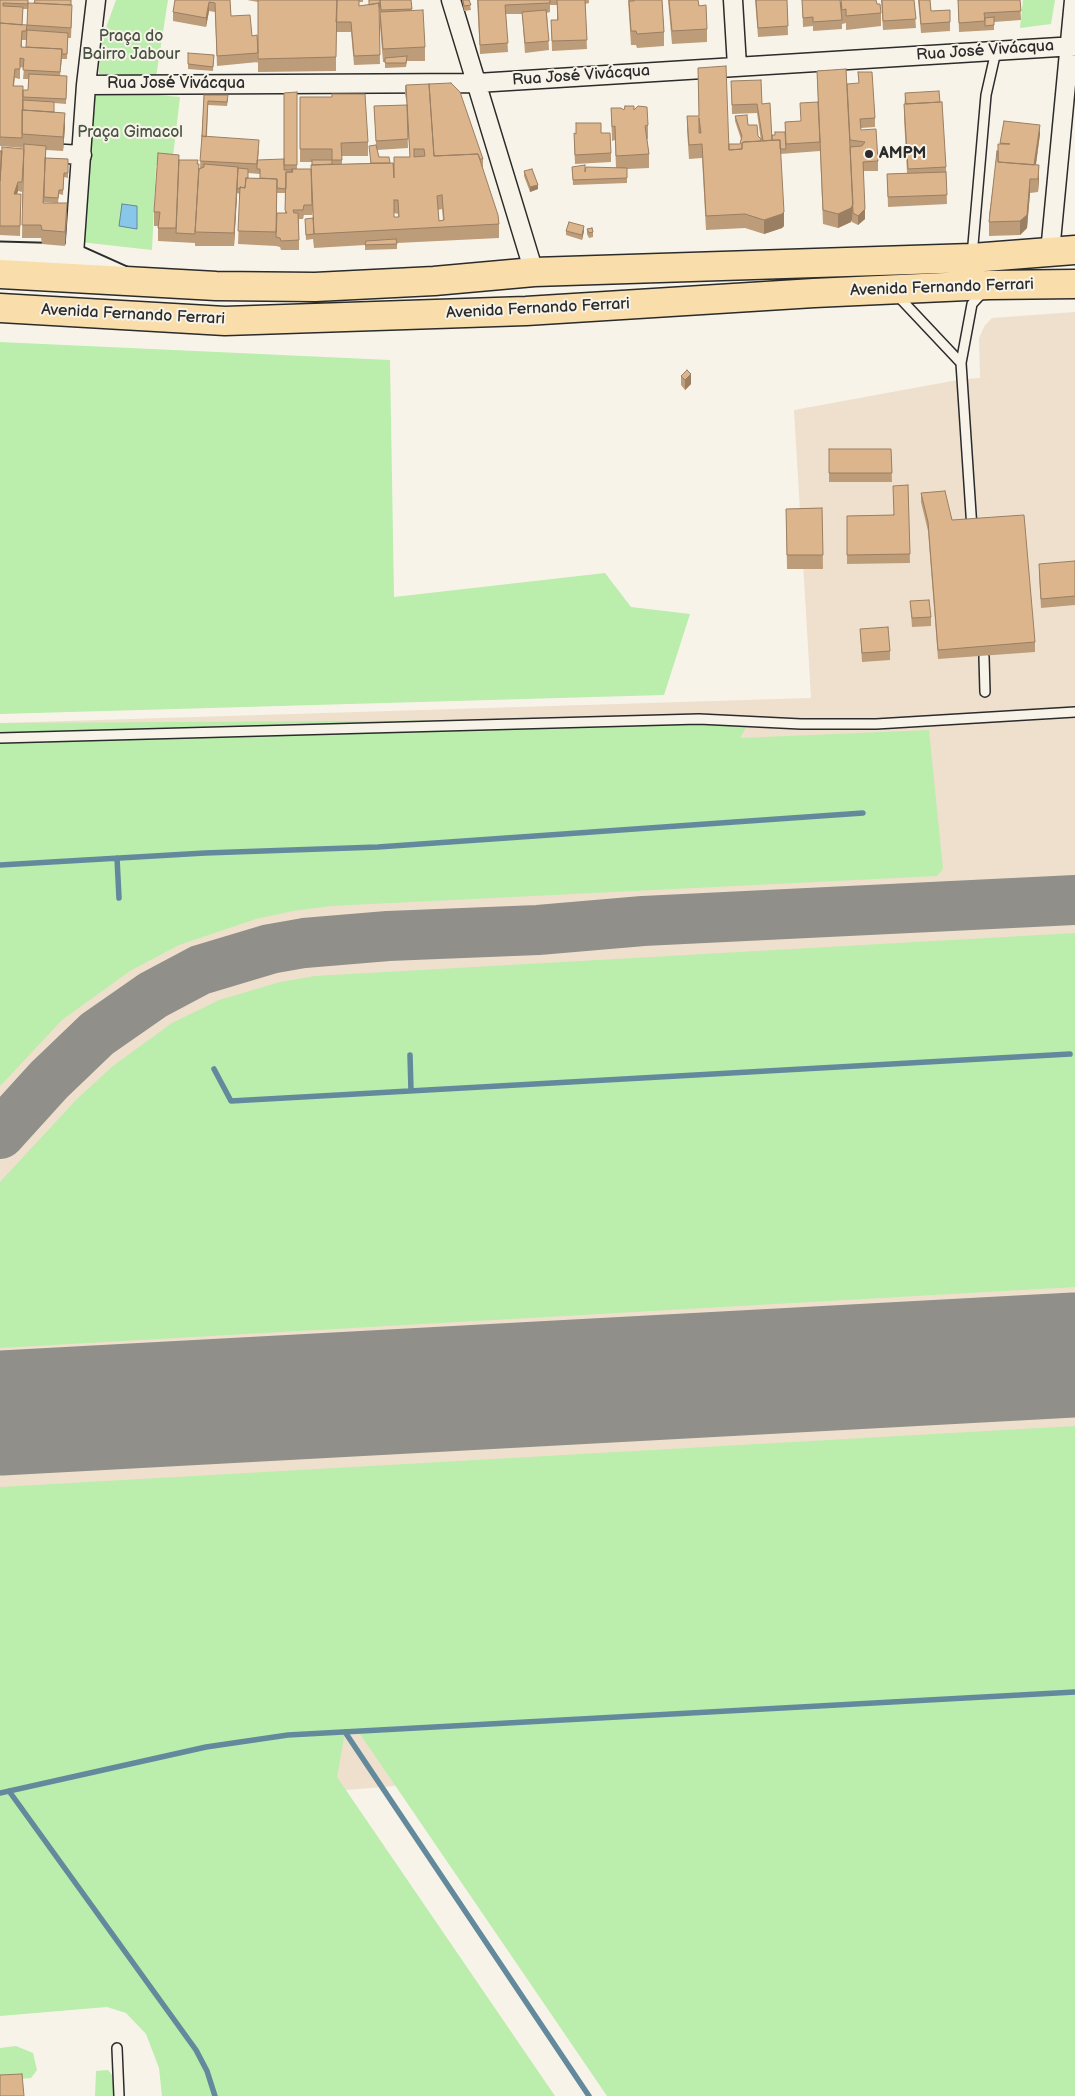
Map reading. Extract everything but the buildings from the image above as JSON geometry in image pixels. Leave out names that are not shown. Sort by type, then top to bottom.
[{"type":"main road","name":"Avenida Fernando Ferrari","points":[[0,274],[73,268],[126,281],[216,286],[314,287],[434,281],[534,272],[972,258],[1063,251]]},
{"type":"main road","points":[[989,285],[1063,251]]},
{"type":"main road","points":[[534,272],[580,307]]},
{"type":"main road","name":"Avenida Fernando Ferrari","points":[[0,308],[225,321],[424,315],[989,285],[1075,284]]},
{"type":"street","points":[[73,268],[86,85],[96,0]]},
{"type":"street","points":[[451,0],[534,272]]},
{"type":"street","points":[[733,0],[737,66]]},
{"type":"street","points":[[1063,251],[1074,0]]},
{"type":"street","name":"Rua José Vivácqua","points":[[86,85],[477,83],[1072,46]]},
{"type":"street","points":[[0,150],[82,155]]},
{"type":"street","name":"Avenida Fernando Ferrari","points":[[0,255],[73,268]]},
{"type":"lane","points":[[972,258],[986,95],[996,51]]},
{"type":"lane","points":[[972,529],[961,363],[972,304],[989,285]]},
{"type":"lane","points":[[892,290],[961,363]]},
{"type":"lane","points":[[984,656],[986,692]]},
{"type":"lane","points":[[0,738],[699,719],[801,724],[876,724],[1075,712]]},
{"type":"lane","points":[[117,2048],[119,2096]]},
{"type":"shaded area","points":[[1075,312],[1075,1731],[0,1818],[0,723],[811,698],[794,410],[963,379],[980,378],[979,338],[985,325],[992,318]]},
{"type":"green space","name":"Praça do Bairro Jabour","points":[[116,0],[168,0],[156,77],[99,74],[100,44]]},
{"type":"green space","points":[[1023,0],[1055,0],[1051,24],[1020,28]]},
{"type":"green space","name":"Praça Gimacol","points":[[92,89],[180,97],[172,165],[156,165],[152,250],[80,242]]},
{"type":"green space","points":[[0,342],[390,360],[394,597],[605,573],[631,607],[690,614],[664,695],[0,714]]},
{"type":"green space","points":[[750,720],[740,738],[929,730],[943,869],[937,876],[331,906],[293,911],[256,919],[179,945],[130,971],[62,1020],[0,1086],[0,723]]},
{"type":"green space","points":[[1075,933],[1075,1287],[0,1348],[0,1182],[77,1099],[113,1066],[172,1023],[219,1000],[280,982],[315,976]]},
{"type":"green space","points":[[1075,1426],[1075,2096],[607,2096],[358,1731],[345,1732],[337,1777],[555,2096],[162,2096],[159,2068],[146,2034],[126,2013],[107,2007],[0,2016],[0,1487]]},
{"type":"green space","points":[[16,2046],[33,2053],[37,2070],[31,2078],[0,2081],[0,2048]]},
{"type":"green space","points":[[108,2070],[113,2076],[118,2096],[95,2096],[96,2071]]},
{"type":"water","points":[[122,204],[137,206],[137,229],[119,226]]},
{"type":"waterway","points":[[0,865],[205,853],[378,847],[863,813]]},
{"type":"waterway","points":[[117,858],[119,898]]},
{"type":"waterway","points":[[214,1069],[231,1101],[1070,1054]]},
{"type":"waterway","points":[[410,1055],[411,1091]]},
{"type":"waterway","points":[[0,1793],[206,1747],[288,1735],[1075,1692]]},
{"type":"waterway","points":[[345,1732],[589,2096]]},
{"type":"waterway","points":[[9,1791],[196,2050],[207,2071],[215,2096]]},
{"type":"taxiway","points":[[0,1134],[49,1080],[97,1034],[153,995],[200,970],[270,949],[304,943],[388,936],[538,930],[643,921],[1075,900]]},
{"type":"runway","points":[[0,1413],[1075,1355]]},
{"type":"place","name":"AMPM","points":[[869,154]]}]
